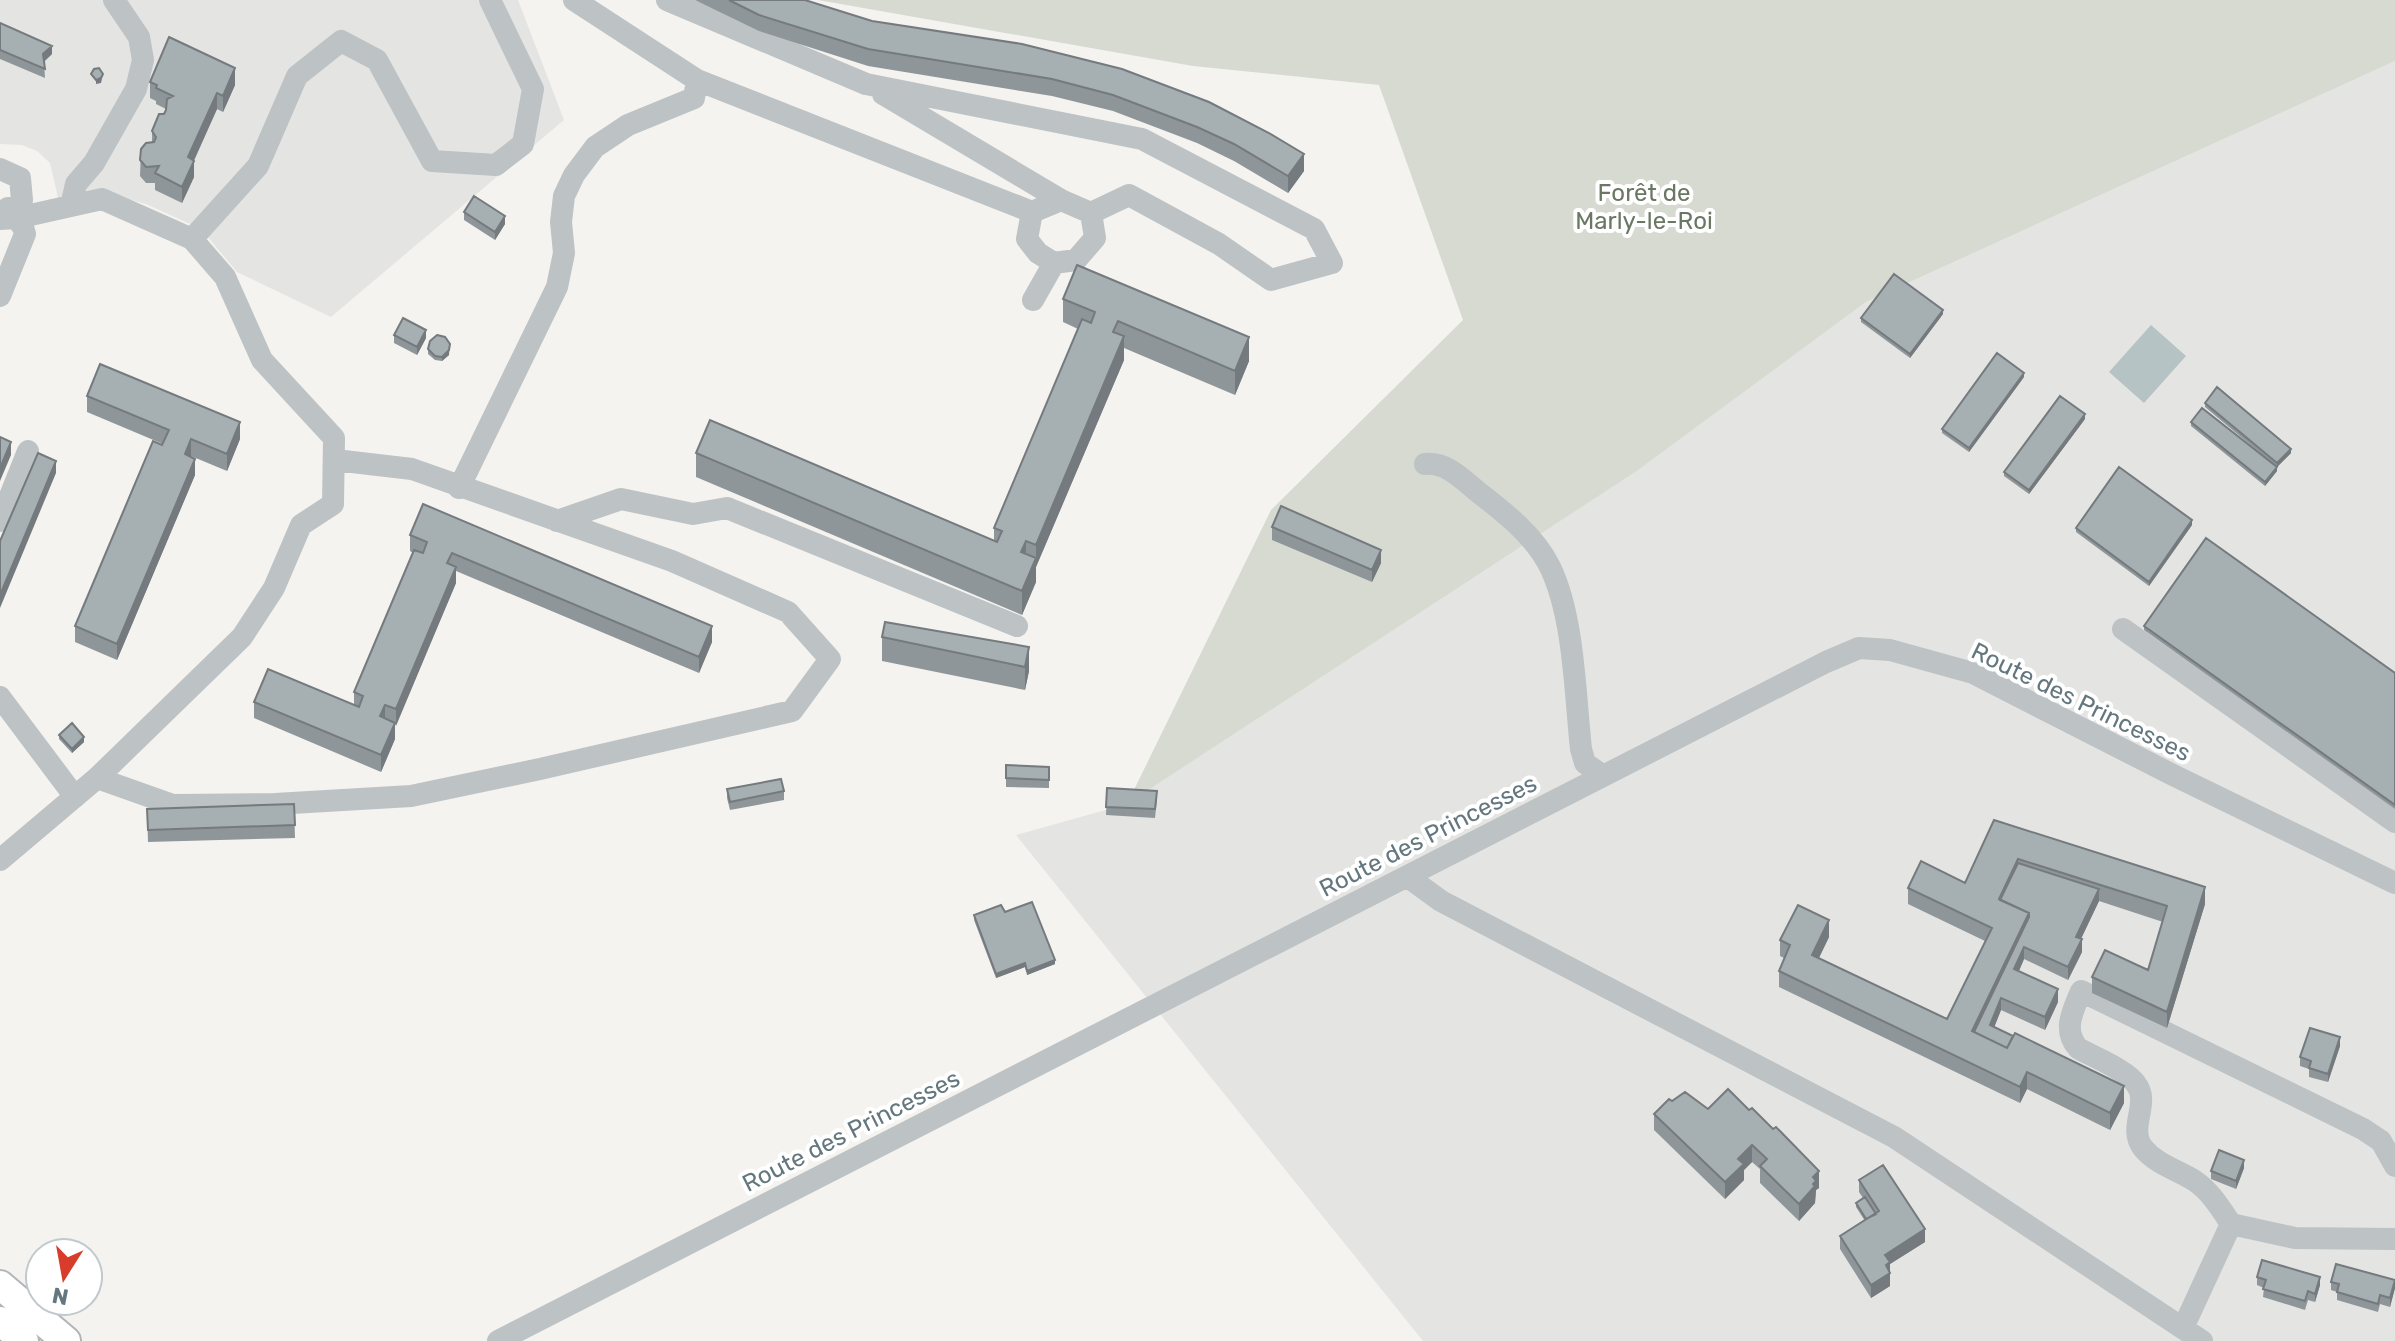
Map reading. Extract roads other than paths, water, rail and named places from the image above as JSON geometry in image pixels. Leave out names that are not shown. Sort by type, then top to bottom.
[{"type":"main road","points":[[0,1285],[66,1341]]},
{"type":"main road","points":[[0,1321],[24,1341]]},
{"type":"street","points":[[71,206],[76,184],[94,163],[136,89],[143,60],[139,37],[114,0]]},
{"type":"street","points":[[192,239],[258,166],[297,76],[341,41],[377,60],[432,161],[496,165],[523,144],[533,89],[490,0]]},
{"type":"street","points":[[574,0],[697,80],[1032,212],[1061,200]]},
{"type":"street","points":[[667,0],[866,84],[1061,200],[1091,213],[1129,195],[1219,244],[1271,280],[1332,263],[1314,229],[1142,139],[866,84]]},
{"type":"street","points":[[459,488],[557,287],[564,253],[561,222],[564,196],[574,175],[595,147],[628,125],[694,98],[697,80]]},
{"type":"street","points":[[0,169],[20,178],[10,211]]},
{"type":"street","points":[[0,191],[25,234],[0,296]]},
{"type":"street","points":[[0,860],[97,778],[242,637],[274,588],[301,525],[333,504],[335,460],[334,438],[262,360],[225,277],[192,239],[102,199],[71,206],[10,211]]},
{"type":"street","points":[[1032,212],[1027,239],[1038,253],[1054,263],[1076,260],[1095,238],[1091,213]]},
{"type":"street","points":[[1033,300],[1054,263]]},
{"type":"street","points":[[0,521],[28,451]]},
{"type":"street","points":[[97,778],[173,805],[275,804],[411,796],[792,711],[830,659],[788,612],[672,561],[412,469],[335,460]]},
{"type":"street","points":[[1425,464],[1436,463],[1446,467],[1488,500],[1528,534],[1549,565],[1559,591],[1568,639],[1581,749],[1585,763],[1603,776]]},
{"type":"street","points":[[557,521],[621,499],[693,514],[727,508],[1017,626]]},
{"type":"street","points":[[2123,629],[2395,822]]},
{"type":"street","name":"Route des Princesses","points":[[498,1341],[1826,662],[1859,648],[1890,650],[1973,673],[2395,883]]},
{"type":"street","points":[[0,697],[75,797]]},
{"type":"street","points":[[1408,877],[1441,901],[1894,1137],[2202,1341]]},
{"type":"street","points":[[2395,1166],[2381,1141],[2363,1129],[2081,991],[2070,1021],[2072,1041],[2078,1048],[2132,1079],[2139,1087],[2141,1110],[2136,1129],[2139,1142],[2160,1163],[2196,1181],[2231,1224],[2295,1238],[2395,1239]]},
{"type":"street","points":[[2183,1328],[2231,1224]]},
{"type":"park label","name":"Forêt de Marly-le-Roi","points":[[1644,207]]}]
